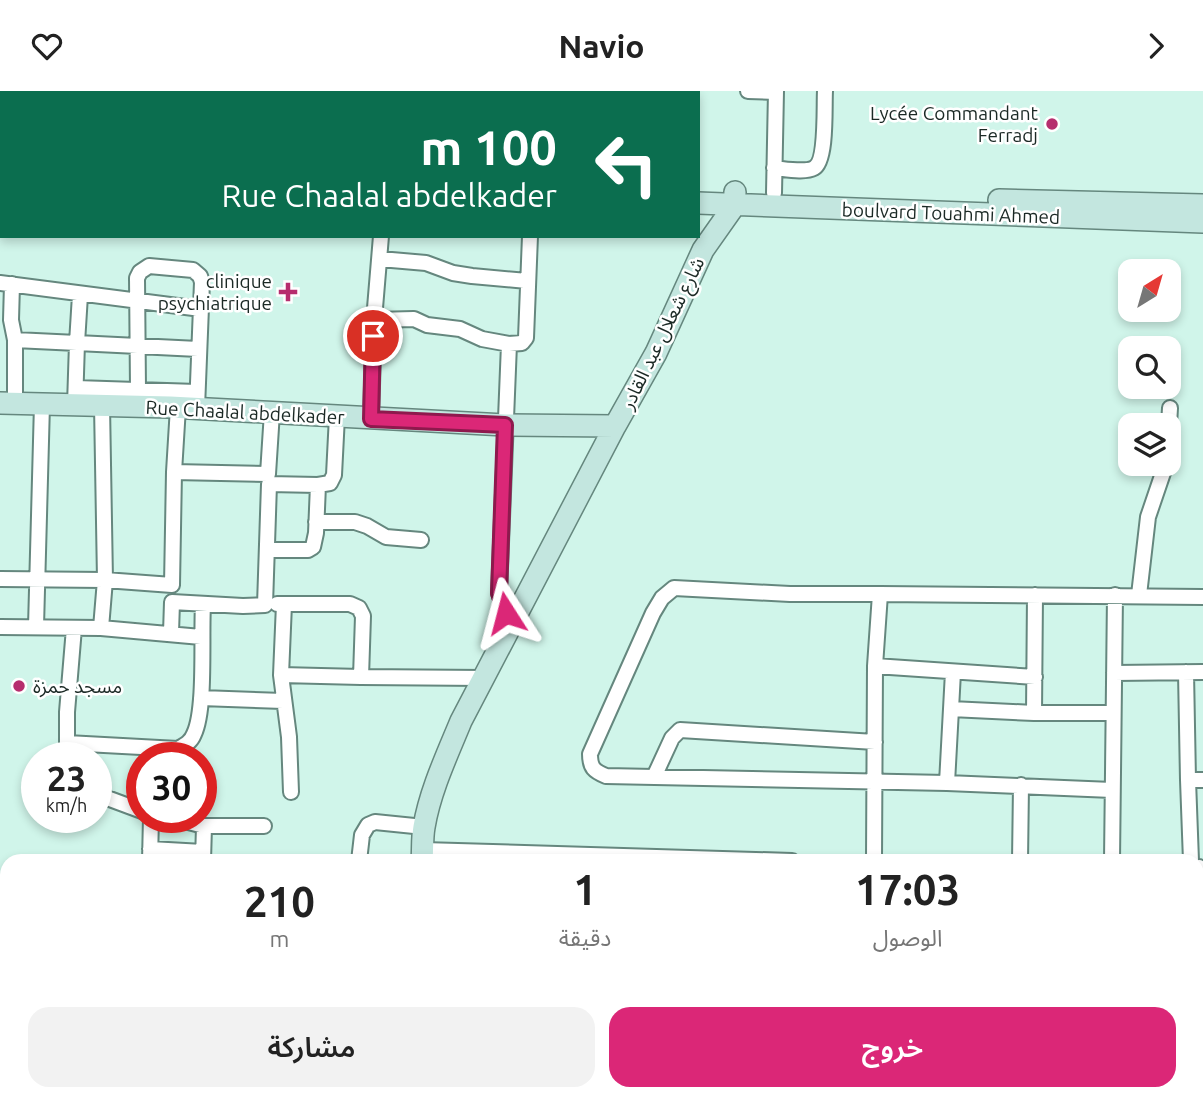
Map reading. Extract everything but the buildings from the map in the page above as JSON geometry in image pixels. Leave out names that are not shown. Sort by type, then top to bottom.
[{"type":"street","points":[[748,91],[776,92],[774,193]]},
{"type":"street","points":[[774,168],[805,170],[814,169],[819,163],[825,91]]},
{"type":"street","name":"boulvard Touahmi Ahmed","points":[[700,190],[735,199],[1199,213]]},
{"type":"street","name":"boulvard Touahmi Ahmed","points":[[700,203],[774,193],[1108,211]]},
{"type":"street","name":"شارع شعلال عبد القادر","points":[[423,854],[424,827],[444,763],[484,678],[656,353],[703,250],[735,199]]},
{"type":"street","points":[[700,237],[703,250]]},
{"type":"street","points":[[371,419],[374,320],[381,238]]},
{"type":"street","points":[[374,320],[414,319],[427,325],[460,329],[474,337],[509,344],[522,343],[526,338],[530,238]]},
{"type":"street","points":[[380,259],[426,263],[453,273],[472,276],[527,281]]},
{"type":"street","points":[[138,389],[137,278],[144,268],[192,270],[200,276],[202,282],[201,309],[191,402],[174,471],[171,633]]},
{"type":"street","points":[[8,403],[15,340],[6,283],[80,295],[201,309]]},
{"type":"street","points":[[80,295],[75,397],[138,389],[191,402]]},
{"type":"street","points":[[15,340],[198,348]]},
{"type":"street","points":[[509,344],[499,593],[506,613],[513,623]]},
{"type":"street","name":"Rue Chaalal abdelkader","points":[[8,403],[42,404],[75,397],[102,405],[191,402],[272,412],[371,419],[505,425],[615,426]]},
{"type":"street","points":[[36,627],[42,404]]},
{"type":"street","points":[[100,628],[105,580],[102,405]]},
{"type":"street","points":[[1170,408],[1170,413]]},
{"type":"street","points":[[265,605],[272,412]]},
{"type":"street","points":[[174,471],[318,485],[330,482],[334,475],[337,416]]},
{"type":"street","points":[[1139,595],[1148,517],[1162,476]]},
{"type":"street","points":[[267,550],[309,550],[315,542],[318,485]]},
{"type":"street","points":[[316,522],[355,522],[386,537],[421,540]]},
{"type":"street","points":[[0,579],[105,580],[172,585]]},
{"type":"street","points":[[1112,790],[1021,785],[606,776],[594,771],[590,764],[590,754],[653,613],[668,591],[674,588],[790,593],[1203,597]]},
{"type":"street","points":[[874,854],[875,666],[880,594]]},
{"type":"street","points":[[1034,713],[1035,595]]},
{"type":"street","points":[[1112,854],[1115,595]]},
{"type":"street","points":[[172,602],[202,605],[350,604],[359,608],[363,616],[361,677]]},
{"type":"street","points":[[284,604],[281,675],[289,737],[291,793]]},
{"type":"street","points":[[112,745],[178,748],[193,737],[198,724],[201,698],[202,605]]},
{"type":"street","points":[[0,627],[100,628],[201,637]]},
{"type":"street","points":[[67,742],[74,628]]},
{"type":"street","points":[[875,666],[1035,677]]},
{"type":"street","points":[[947,783],[953,672]]},
{"type":"street","points":[[1186,672],[1196,780],[1197,854]]},
{"type":"street","points":[[1114,673],[1203,672]]},
{"type":"street","points":[[281,675],[484,678]]},
{"type":"street","points":[[201,698],[283,701]]},
{"type":"street","points":[[951,709],[1113,713]]},
{"type":"street","points":[[654,777],[672,738],[680,730],[875,742]]},
{"type":"street","points":[[1020,854],[1021,785]]},
{"type":"street","points":[[360,854],[362,835],[368,825],[374,823],[424,827]]},
{"type":"street","points":[[217,826],[264,826]]},
{"type":"street","points":[[150,854],[151,833]]},
{"type":"street","points":[[203,854],[204,833]]},
{"type":"place","name":"Lycée Commandant Ferradj","points":[[1052,124]]},
{"type":"place","name":"clinique psychiatrique","points":[[288,292]]},
{"type":"place","name":"مسجد حمزة","points":[[19,686]]},
{"type":"route","points":[[373,336],[371,419],[505,425],[499,593],[506,613]]}]
